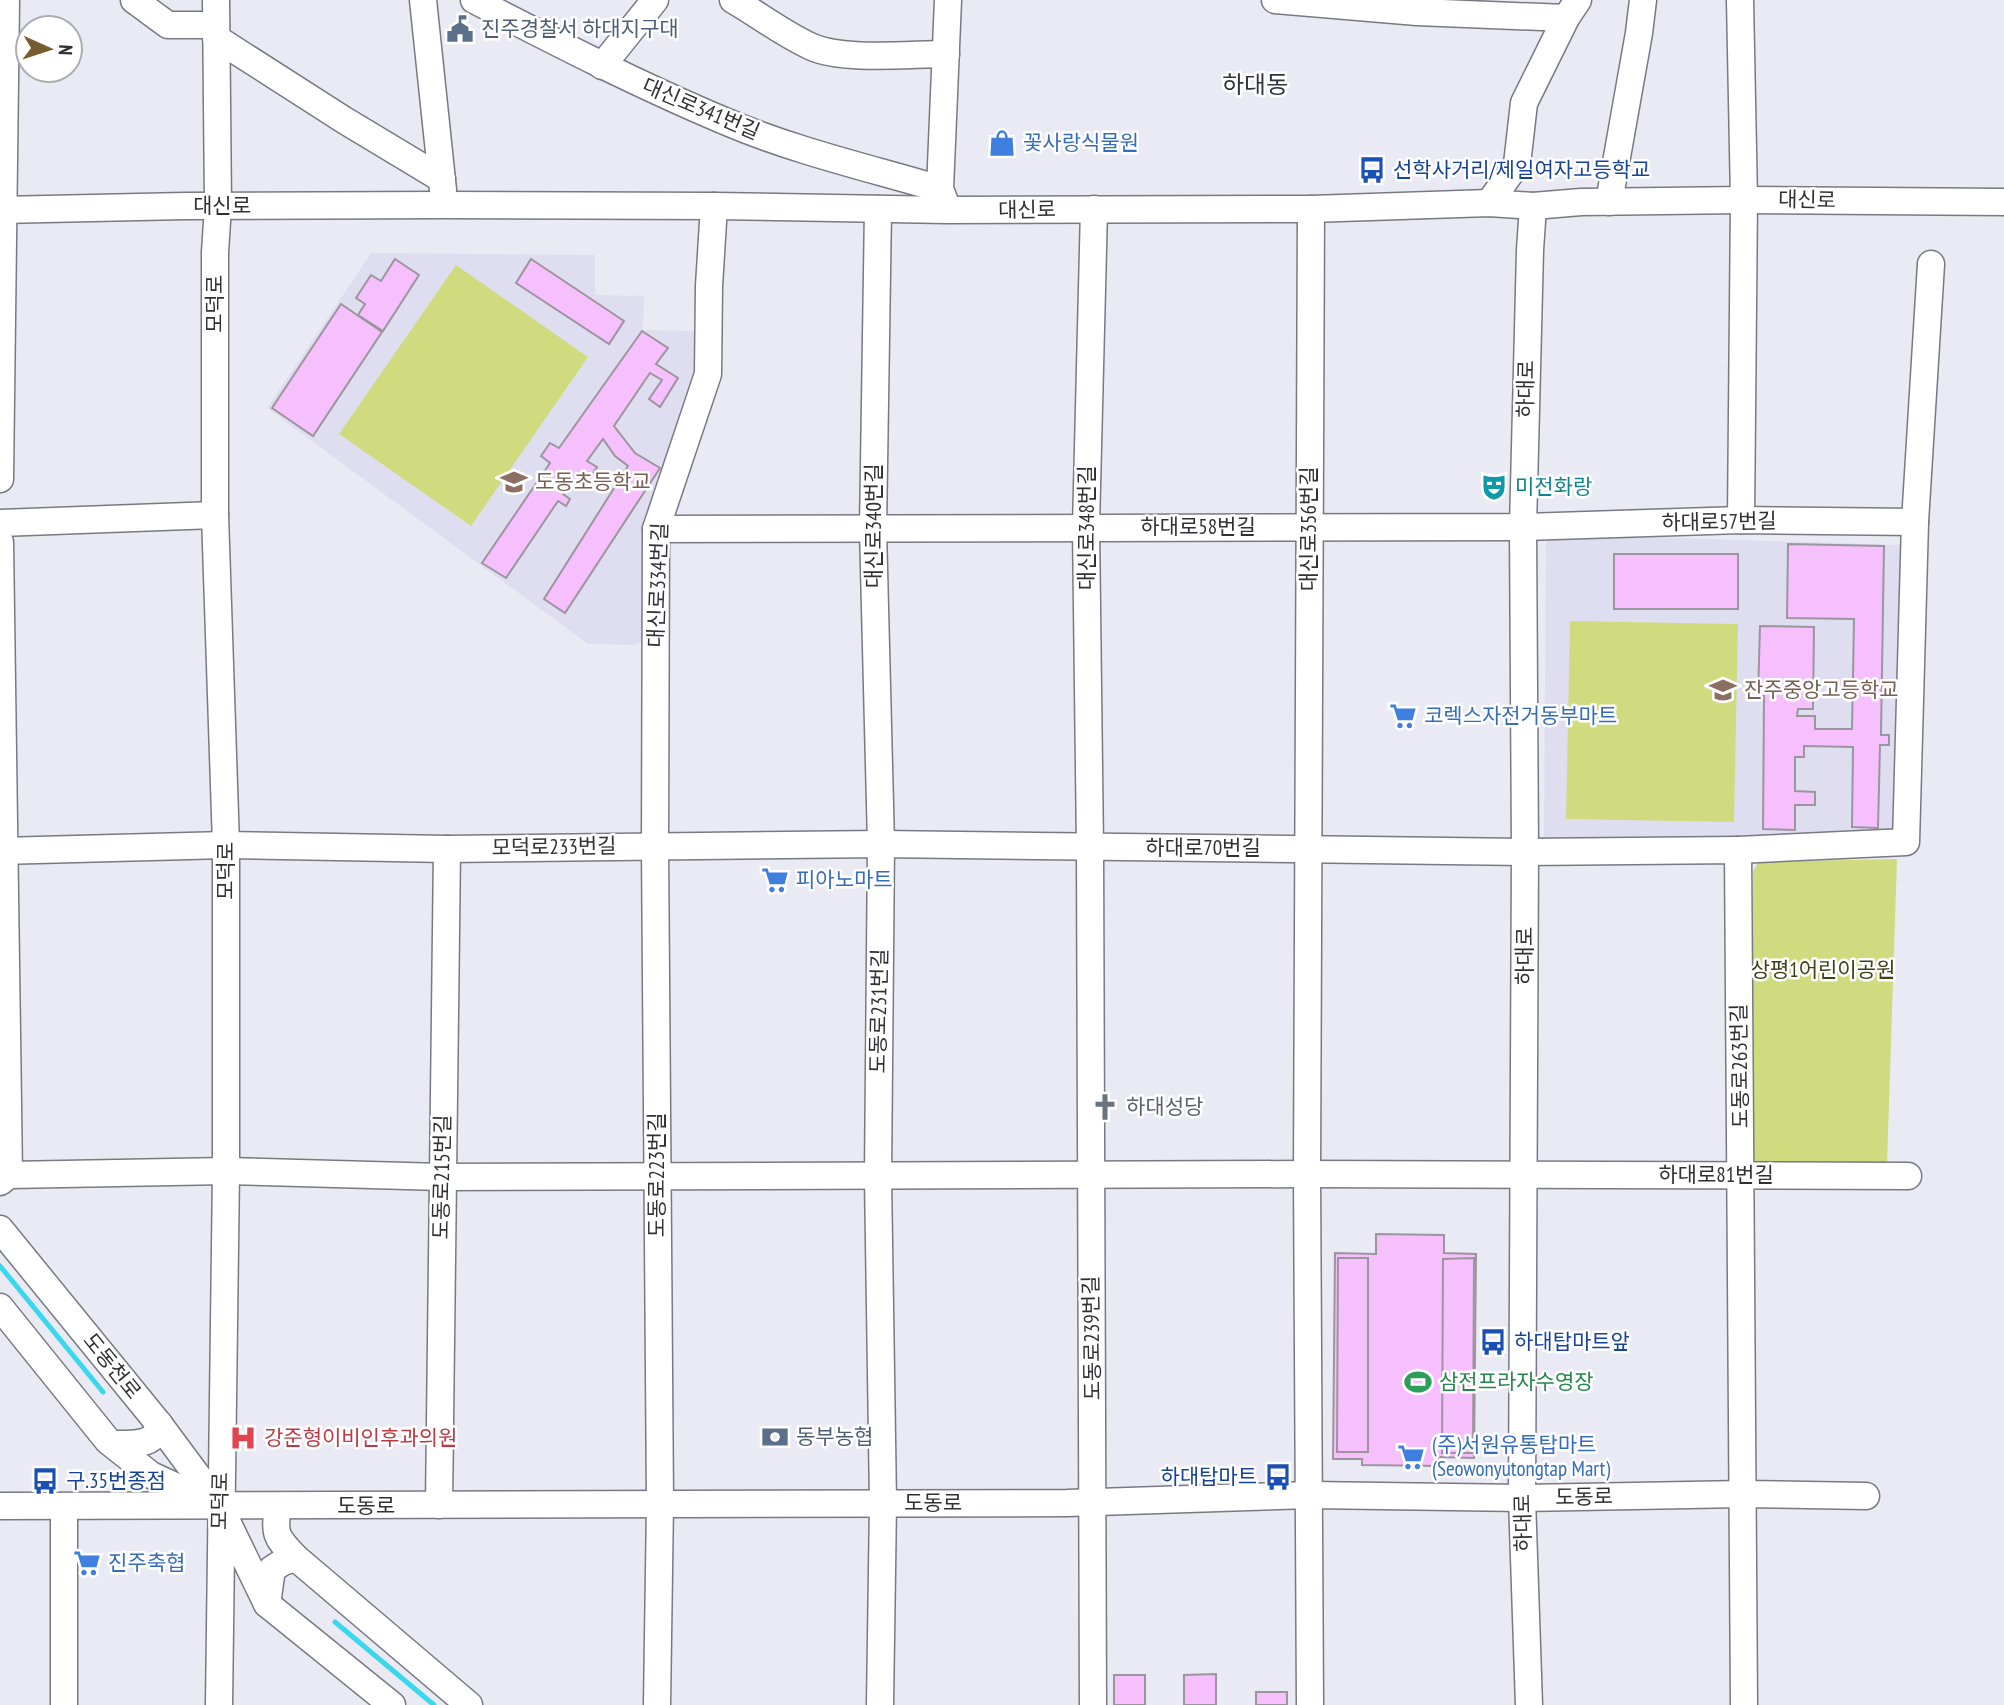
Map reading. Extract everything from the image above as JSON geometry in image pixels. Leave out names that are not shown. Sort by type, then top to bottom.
[{"type":"street","points":[[0,479],[1,210],[6,0]]},
{"type":"street","points":[[134,0],[168,25],[216,21],[443,192]]},
{"type":"street","points":[[423,0],[443,192]]},
{"type":"street","name":"대신로341번길","points":[[474,0],[602,66],[729,123],[944,200]]},
{"type":"street","points":[[602,66],[655,0]]},
{"type":"street","points":[[733,0],[812,47],[823,50],[856,54],[946,54]]},
{"type":"street","points":[[944,200],[948,0]]},
{"type":"street","points":[[1275,0],[1417,12],[1572,9],[1524,103],[1517,164],[1489,203]]},
{"type":"street","points":[[1609,202],[1643,0]]},
{"type":"street","points":[[1740,0],[1744,200],[1741,520]]},
{"type":"street","name":"모덕로","points":[[216,21],[218,206],[215,252],[215,515],[226,845],[226,1171],[219,1705]]},
{"type":"street","name":"대신로","points":[[1,210],[218,206],[443,192],[714,206],[878,209],[944,200],[1094,209],[1311,209],[1489,203],[1533,206],[1744,200],[2004,202]]},
{"type":"street","name":"대신로334번길","points":[[654,846],[656,529],[708,374],[709,286],[714,206]]},
{"type":"street","name":"하대로","points":[[1529,1705],[1522,1499],[1525,1175],[1523,527],[1533,206]]},
{"type":"street","name":"대신로340번길","points":[[878,209],[873,529],[881,844]]},
{"type":"street","name":"대신로348번길","points":[[1090,848],[1086,527],[1094,209]]},
{"type":"street","name":"대신로356번길","points":[[1310,1705],[1307,1174],[1311,209]]},
{"type":"street","points":[[1525,852],[1738,850],[1906,842],[1915,522],[1931,264]]},
{"type":"street","points":[[0,523],[215,515]]},
{"type":"street","name":"하대로57번길","points":[[1523,527],[1741,520],[1915,522]]},
{"type":"street","name":"하대로58번길","points":[[656,529],[1523,527]]},
{"type":"street","points":[[0,542],[4,1178],[226,1171],[442,1177],[1307,1174]]},
{"type":"street","name":"모덕로233번길","points":[[2,851],[226,845],[447,849],[881,844]]},
{"type":"street","name":"하대로70번길","points":[[881,844],[1525,852]]},
{"type":"street","name":"도동로231번길","points":[[880,1705],[883,1503],[878,1177],[881,844]]},
{"type":"street","name":"도동로223번길","points":[[654,846],[660,1503],[657,1705]]},
{"type":"street","name":"도동로239번길","points":[[1090,848],[1093,1705]]},
{"type":"street","name":"도동로215번길","points":[[439,1505],[447,849]]},
{"type":"street","name":"도동로263번길","points":[[1738,850],[1744,1705]]},
{"type":"street","name":"하대로81번길","points":[[1307,1174],[1908,1176]]},
{"type":"street","name":"도동천로","points":[[0,1229],[159,1423],[220,1507],[267,1604],[392,1705]]},
{"type":"street","points":[[0,1307],[108,1441],[151,1475],[220,1507]]},
{"type":"street","points":[[113,1444],[133,1444],[148,1440],[155,1436],[159,1423]]},
{"type":"street","name":"도동로","points":[[0,1506],[1094,1502],[1310,1494],[1522,1499],[1743,1494],[1866,1496]]},
{"type":"street","points":[[278,1506],[274,1528],[278,1539],[296,1558],[469,1705]]},
{"type":"street","points":[[64,1507],[64,1705]]},
{"type":"street","points":[[267,1604],[272,1569],[296,1558]]},
{"type":"shaded area","name":"도동초등학교","points":[[371,253],[595,255],[595,295],[644,296],[643,330],[697,331],[696,375],[644,639],[634,645],[588,644],[267,408]]},
{"type":"shaded area","name":"잔주중앙고등학교","points":[[1546,534],[1902,545],[1900,835],[1544,838]]},
{"type":"green space","points":[[456,265],[588,357],[471,526],[339,434]]},
{"type":"green space","points":[[1570,621],[1738,624],[1734,822],[1566,819]]},
{"type":"green space","name":"상평1어린이공원","points":[[1897,859],[1887,1164],[1751,1163],[1753,872],[1758,862]]},
{"type":"building","points":[[395,259],[419,275],[383,331],[358,315],[365,304],[356,298],[371,275],[381,281]]},
{"type":"building","points":[[531,259],[624,321],[609,344],[516,283]]},
{"type":"building","points":[[341,304],[382,332],[313,436],[272,408]]},
{"type":"building","points":[[642,331],[668,348],[656,364],[678,378],[660,407],[649,399],[662,380],[650,373],[614,426],[635,453],[660,468],[565,613],[544,599],[628,466],[615,456],[603,439],[587,461],[597,467],[583,488],[573,482],[563,494],[570,499],[566,506],[558,501],[506,578],[482,563],[550,463],[541,456],[550,443],[559,448]]},
{"type":"building","points":[[1788,544],[1884,546],[1881,735],[1889,735],[1889,745],[1880,745],[1878,828],[1852,827],[1853,747],[1804,746],[1804,757],[1795,757],[1795,791],[1815,792],[1815,805],[1795,805],[1795,830],[1763,829],[1764,696],[1758,696],[1760,626],[1814,627],[1813,709],[1798,709],[1797,716],[1815,716],[1815,729],[1852,729],[1854,619],[1787,618]]},
{"type":"building","points":[[1614,554],[1738,554],[1738,609],[1614,609]]},
{"type":"building","points":[[1376,1234],[1444,1235],[1444,1253],[1476,1254],[1474,1458],[1438,1457],[1438,1466],[1362,1465],[1362,1459],[1333,1459],[1335,1253],[1376,1254]]},
{"type":"building","points":[[1338,1258],[1368,1258],[1368,1452],[1337,1452]]},
{"type":"building","points":[[1474,1258],[1473,1453],[1442,1453],[1443,1259]]},
{"type":"building","points":[[1216,1674],[1216,1705],[1184,1705],[1184,1675]]},
{"type":"building","points":[[1114,1675],[1145,1675],[1145,1705],[1114,1705]]},
{"type":"building","points":[[1256,1692],[1287,1692],[1287,1705],[1256,1705]]},
{"type":"waterway","points":[[0,1266],[103,1392]]},
{"type":"waterway","points":[[335,1622],[434,1705]]},
{"type":"place","name":"진주경찰서 하대지구대","points":[[460,29]]},
{"type":"place","name":"꽃사랑식물원","points":[[1002,143]]},
{"type":"place","name":"선학사거리/제일여자고등학교","points":[[1372,170]]},
{"type":"place","name":"도동초등학교","points":[[514,482]]},
{"type":"place","name":"미전화랑","points":[[1494,487]]},
{"type":"place","name":"잔주중앙고등학교","points":[[1723,690]]},
{"type":"place","name":"코렉스자전거동부마트","points":[[1403,716]]},
{"type":"place","name":"피아노마트","points":[[775,880]]},
{"type":"place","name":"하대성당","points":[[1105,1107]]},
{"type":"place","name":"하대탑마트앞","points":[[1493,1342]]},
{"type":"place","name":"삼전프라자수영장","points":[[1418,1382]]},
{"type":"place","name":"동부농협","points":[[775,1437]]},
{"type":"place","name":"강준형이비인후과의원","points":[[243,1438]]},
{"type":"place","name":"(주)서원유통탑마트 (Seowonyutongtap Mart)","points":[[1411,1457]]},
{"type":"place","name":"하대탑마트","points":[[1278,1477]]},
{"type":"place","name":"구.35번종점","points":[[45,1481]]},
{"type":"place","name":"진주축협","points":[[87,1563]]},
{"type":"district","name":"하대동","points":[[1255,85]]}]
